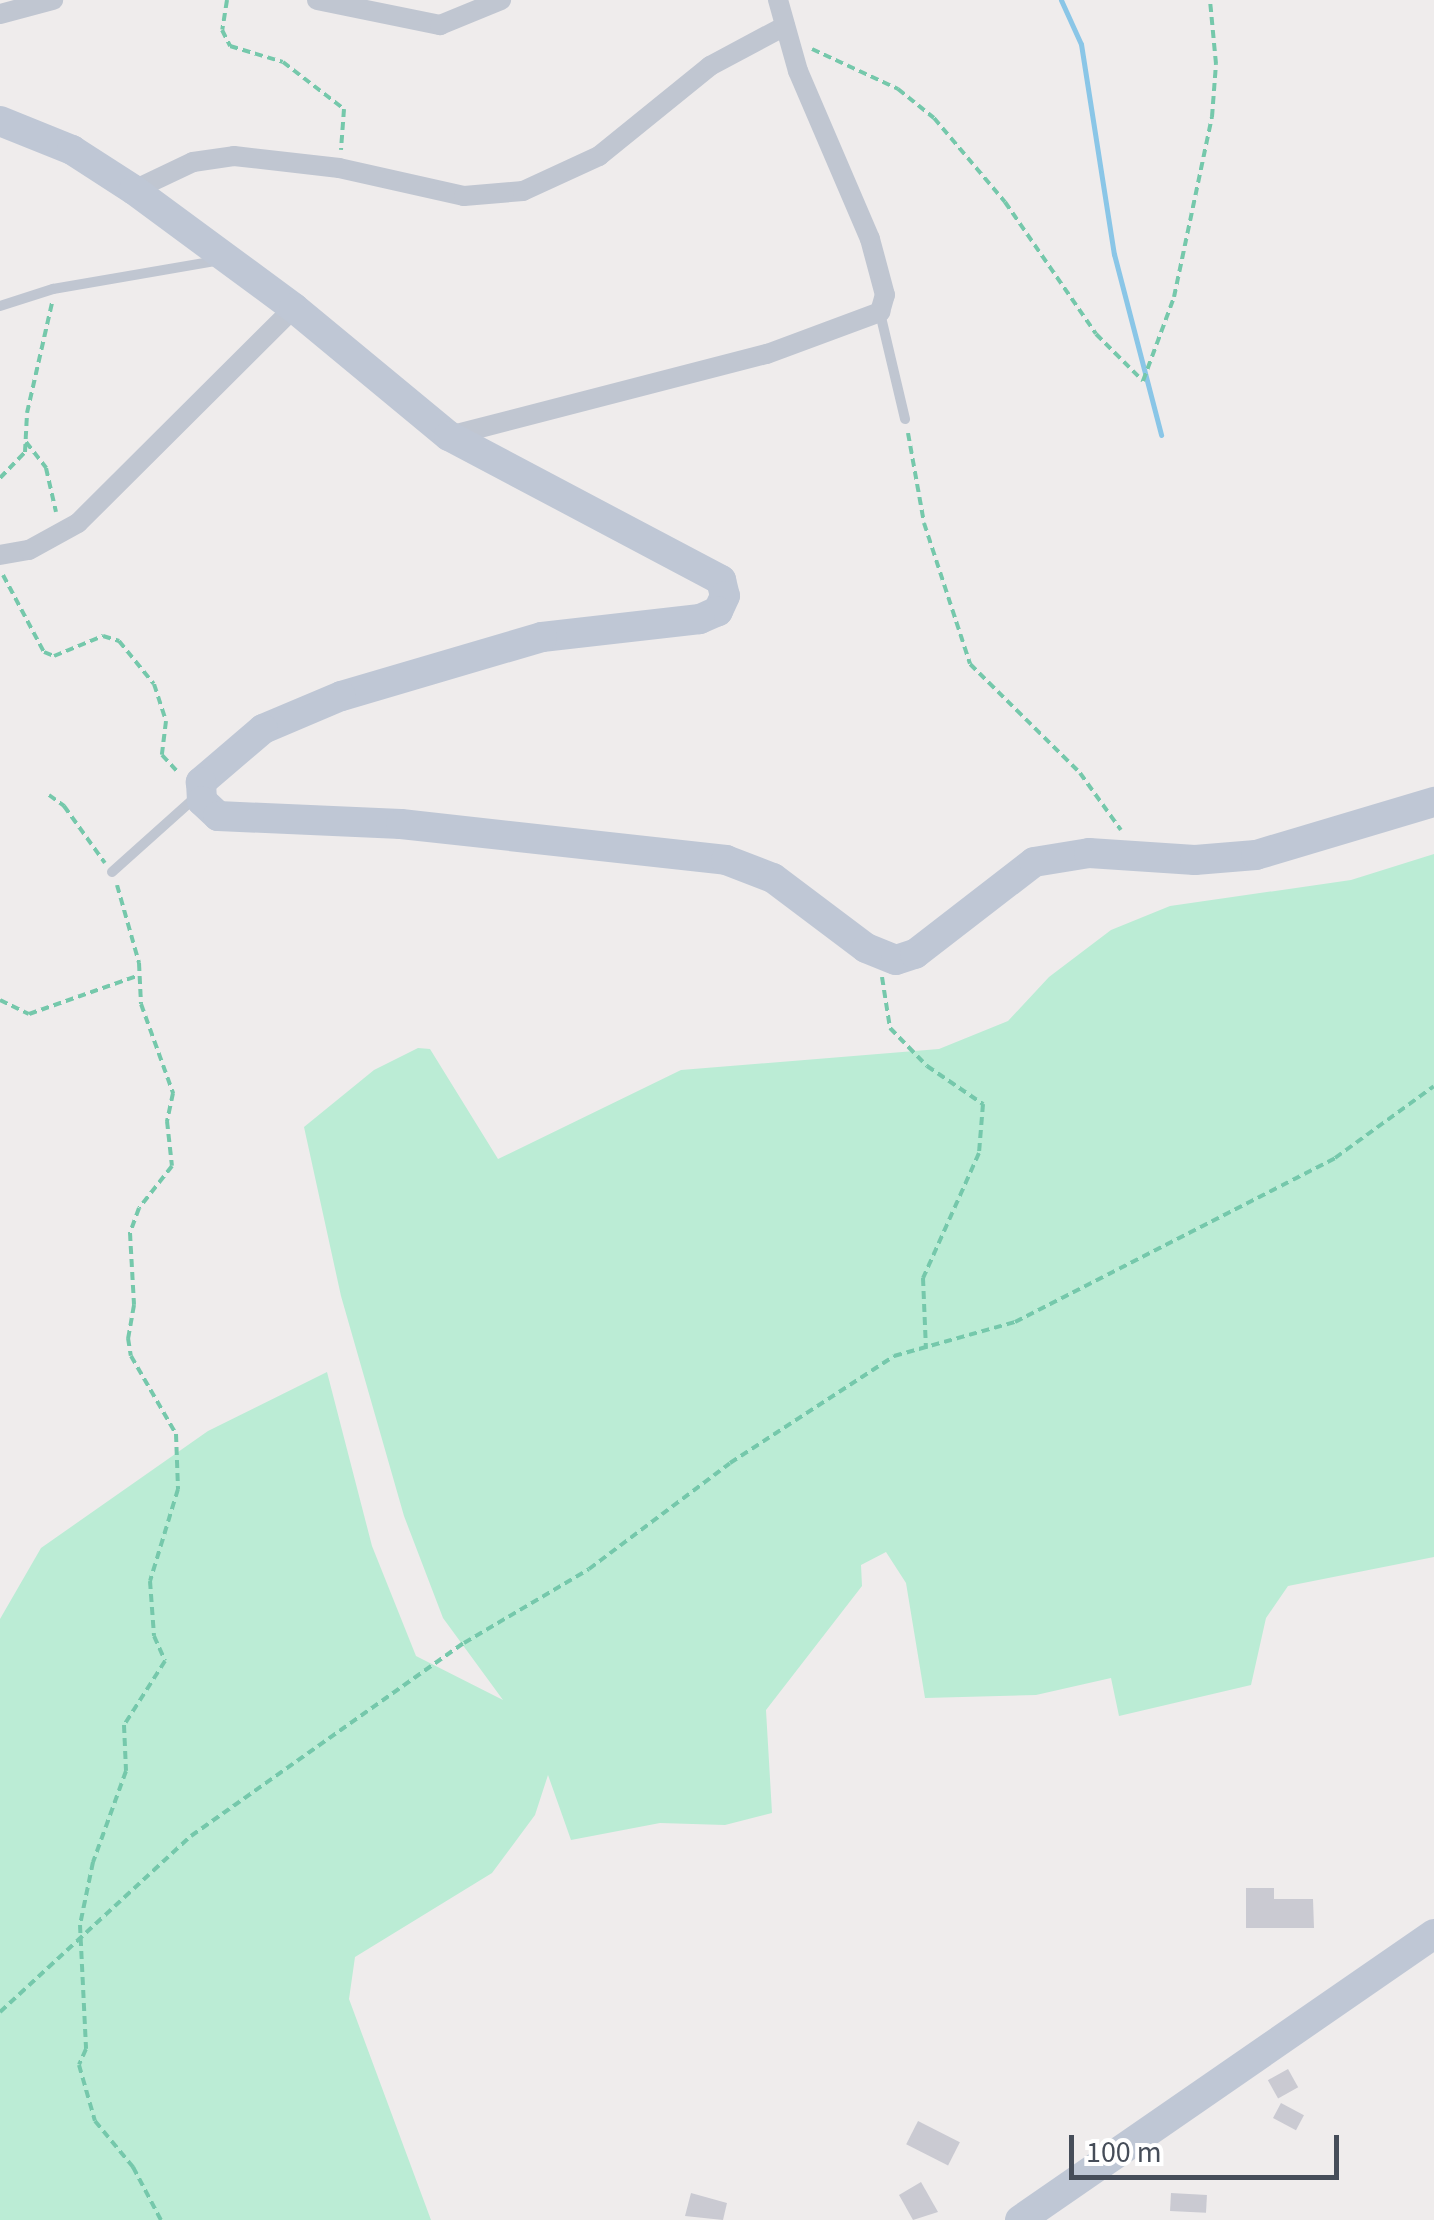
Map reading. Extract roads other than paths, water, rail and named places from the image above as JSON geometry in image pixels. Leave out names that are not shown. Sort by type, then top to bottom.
[{"type":"main road","points":[[0,121],[72,150],[134,190],[294,308],[450,436],[709,570],[725,596],[718,611],[700,619],[542,638],[341,696],[263,729],[200,788],[206,808],[230,819],[400,824],[726,860],[773,878],[882,958],[915,954],[1034,862],[1088,853],[1140,857],[1256,855],[1434,802]]},
{"type":"main road","points":[[1020,2220],[1434,1934]]},
{"type":"street","points":[[0,14],[52,0]]},
{"type":"street","points":[[316,0],[440,25],[501,0]]},
{"type":"street","points":[[450,436],[767,354],[880,312],[885,295],[870,239],[787,34],[778,0]]},
{"type":"street","points":[[134,190],[212,156],[339,168],[487,198],[558,180],[600,156],[710,66],[787,34]]},
{"type":"street","points":[[0,555],[29,550],[73,526],[294,308]]},
{"type":"lane","points":[[0,306],[53,288],[227,259]]},
{"type":"lane","points":[[880,312],[906,419]]},
{"type":"lane","points":[[112,872],[200,788]]},
{"type":"waterway","points":[[1061,0],[1081,44],[1114,254],[1161,435]]}]
